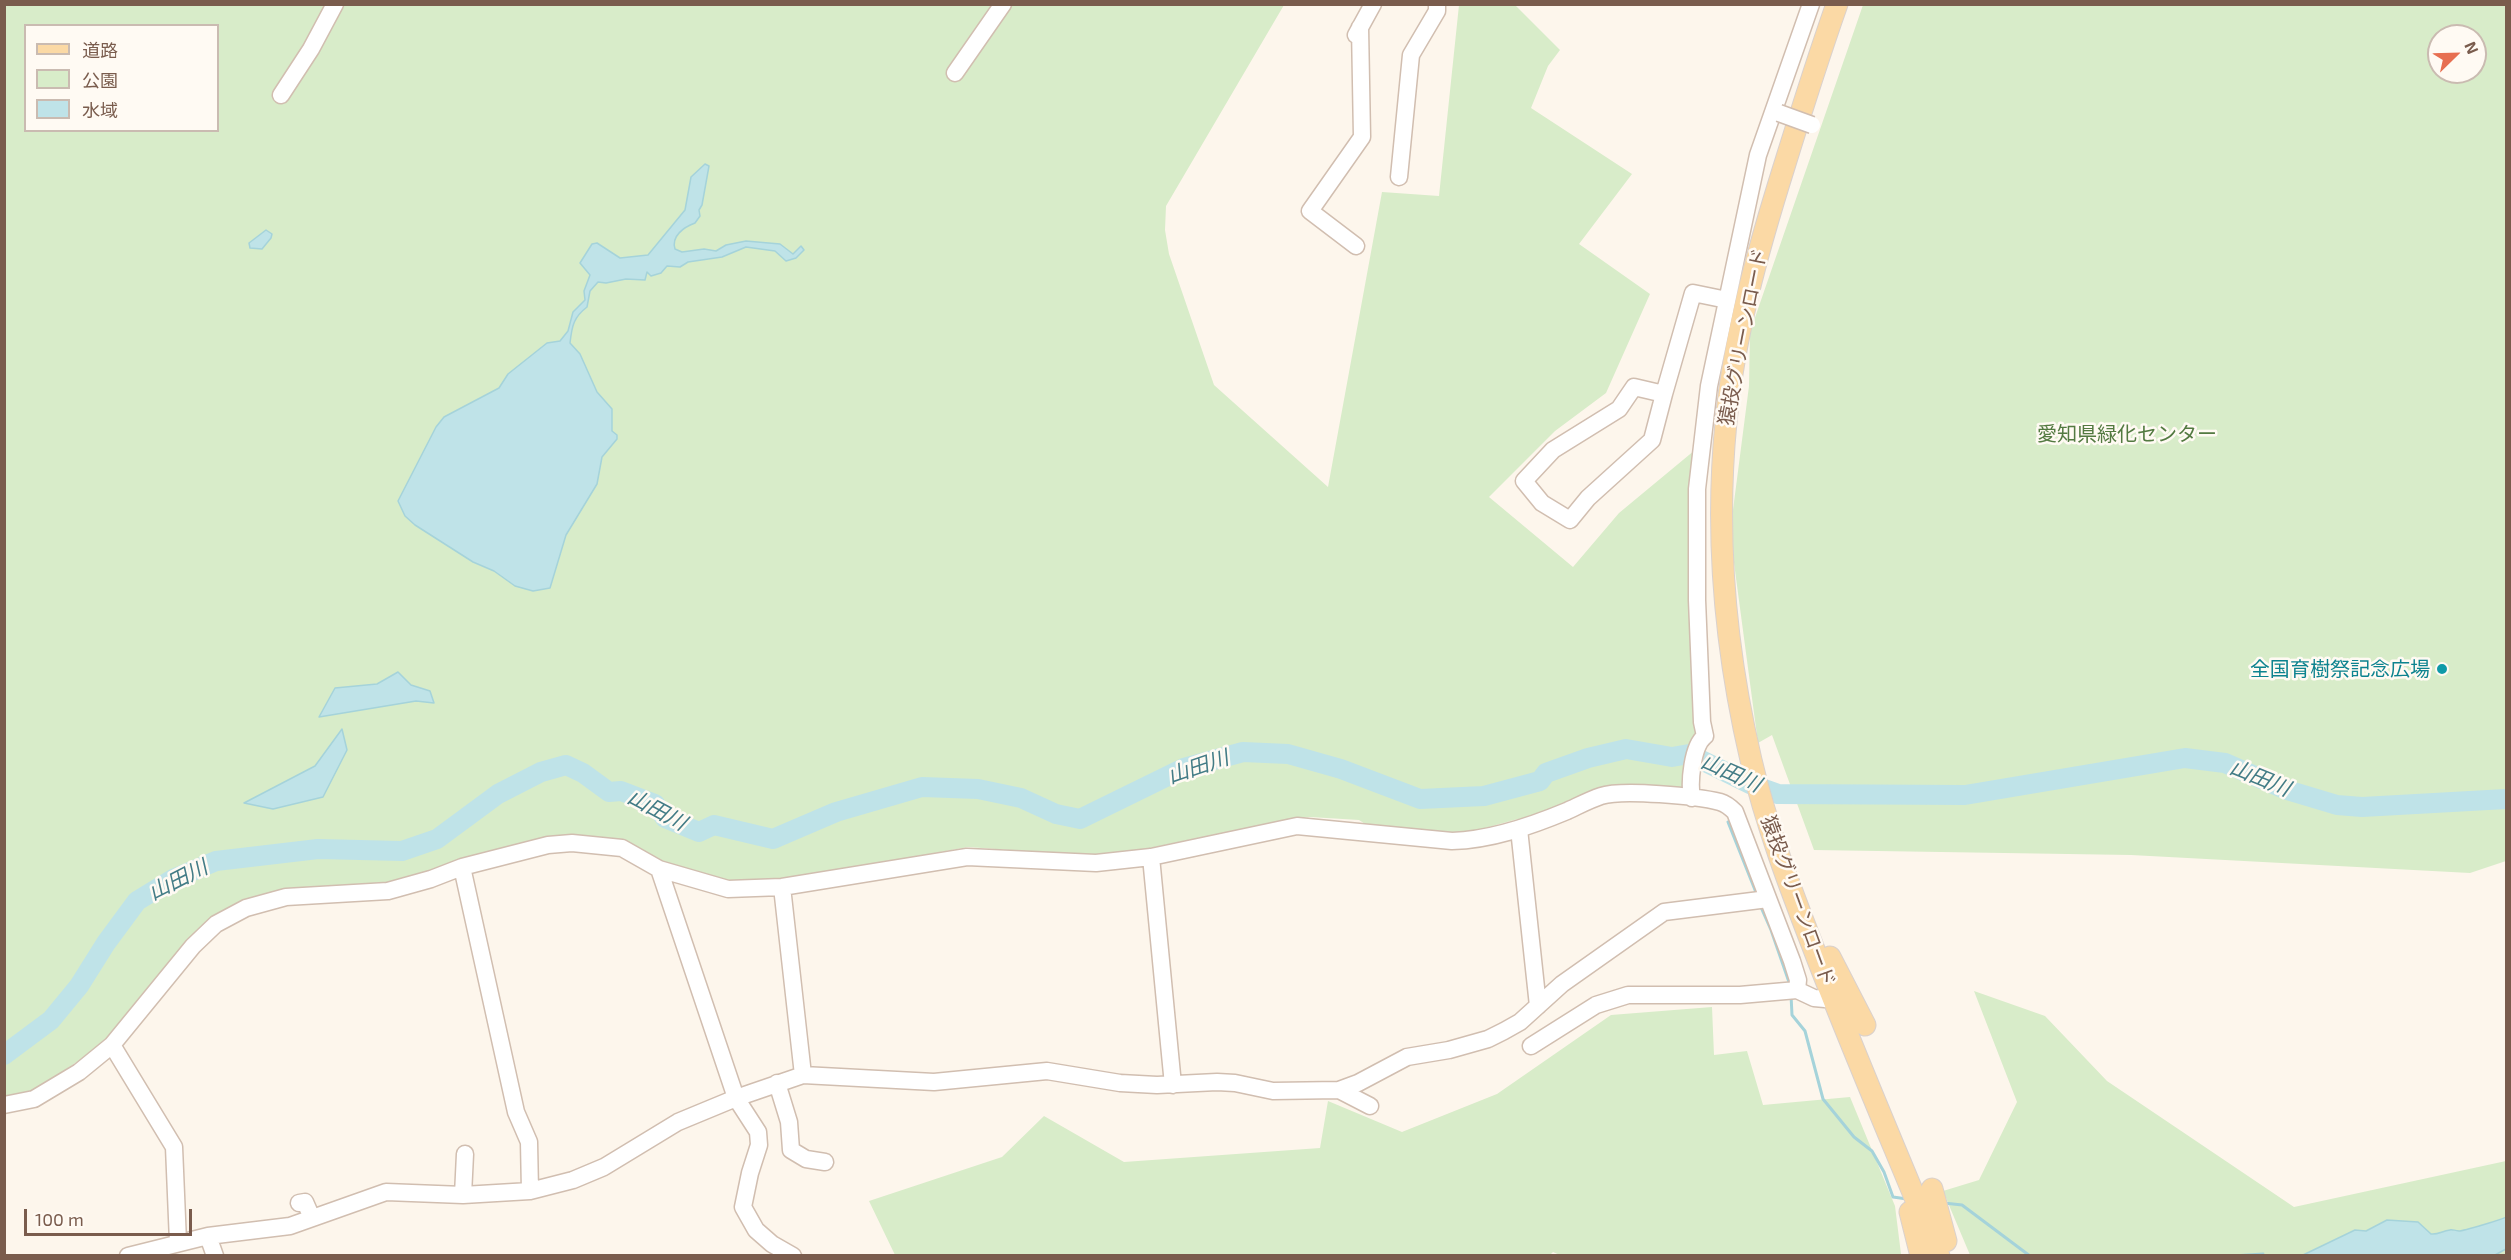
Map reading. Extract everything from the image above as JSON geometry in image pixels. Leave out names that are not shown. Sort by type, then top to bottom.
[{"type":"main road","name":"猿投グリーンロード","points":[[1837,4],[1765,226],[1735,357],[1726,420],[1720,500],[1724,595],[1737,692],[1751,762],[1780,857],[1855,1027]]},
{"type":"main road","points":[[1855,1027],[1853,1056],[1903,1186],[1921,1256]]},
{"type":"main road","points":[[1855,1027],[1940,1256]]},
{"type":"main road","points":[[1932,1189],[1950,1256]]},
{"type":"street","points":[[281,95],[312,49],[334,4]]},
{"type":"street","points":[[956,73],[1003,4]]},
{"type":"street","points":[[1356,246],[1310,211],[1362,136],[1357,34],[1373,4]]},
{"type":"street","points":[[1399,177],[1411,55],[1437,11],[1437,4]]},
{"type":"street","points":[[1692,798],[1690,786],[1697,747],[1705,736],[1702,722],[1697,600],[1697,489],[1709,386],[1758,154],[1810,4]]},
{"type":"street","points":[[1782,88],[1787,90],[1779,112],[1812,125]]},
{"type":"street","points":[[1664,394],[1634,387],[1619,409],[1553,450],[1524,482],[1542,503],[1570,520],[1588,498],[1652,440],[1693,293],[1727,300]]},
{"type":"street","points":[[4,1105],[34,1099],[79,1072],[112,1045],[193,946],[216,924],[246,908],[286,897],[388,891],[431,879],[462,867],[548,845],[572,843],[622,848],[659,869],[728,889],[782,887],[967,857],[1096,863],[1151,857],[1297,826],[1452,841],[1469,840],[1519,829],[1603,795],[1636,794],[1692,798],[1720,802],[1735,812],[1792,961],[1798,980],[1797,990]]},
{"type":"street","points":[[1519,829],[1538,1006]]},
{"type":"street","points":[[1151,857],[1173,1084]]},
{"type":"street","points":[[462,867],[516,1112],[529,1142],[531,1191]]},
{"type":"street","points":[[659,869],[736,1098],[758,1132],[759,1144],[743,1207],[756,1230],[772,1244],[793,1256]]},
{"type":"street","points":[[782,887],[803,1075]]},
{"type":"street","points":[[128,1256],[208,1236],[276,1229],[386,1192],[463,1195],[531,1191],[588,1174],[678,1122],[736,1098],[803,1075],[934,1082],[1047,1071],[1120,1083],[1217,1082],[1235,1083],[1273,1091],[1339,1090],[1358,1083],[1407,1057],[1449,1050],[1488,1039],[1520,1022],[1562,984],[1664,912],[1768,899]]},
{"type":"street","points":[[1531,1046],[1596,1005],[1628,995],[1740,995],[1797,990],[1814,998],[1825,999]]},
{"type":"street","points":[[112,1045],[174,1147],[178,1242]]},
{"type":"street","points":[[777,1083],[789,1122],[791,1150],[806,1160],[825,1162]]},
{"type":"street","points":[[1339,1090],[1370,1106]]},
{"type":"street","points":[[463,1195],[465,1154]]},
{"type":"street","points":[[299,1203],[305,1202],[312,1218]]},
{"type":"street","points":[[208,1236],[215,1256]]},
{"type":"green space","points":[[4,5],[1284,5],[1166,206],[1165,230],[1169,254],[1214,385],[1328,487],[1382,192],[1439,196],[1459,5],[1515,5],[1560,50],[1548,66],[1531,108],[1632,174],[1579,244],[1650,294],[1606,393],[1555,431],[1489,497],[1573,567],[1619,513],[1695,450],[1696,727],[1684,792],[1651,790],[1514,820],[1467,833],[1370,827],[1359,820],[1310,817],[1284,820],[1145,849],[1093,856],[968,847],[779,881],[728,883],[662,862],[624,840],[457,860],[387,886],[242,902],[105,1043],[29,1094],[5,1099]]},
{"type":"green space","name":"愛知県緑化センター","points":[[1863,5],[2506,5],[2506,861],[2470,873],[2131,855],[1814,850],[1772,735],[1758,743],[1730,533],[1749,386],[1750,332]]},
{"type":"green space","points":[[1974,991],[2045,1016],[2107,1081],[2294,1207],[2506,1161],[2506,1255],[1970,1255],[1943,1191],[1979,1180],[2017,1102]]},
{"type":"green space","points":[[1712,1007],[1714,1055],[1747,1051],[1763,1105],[1850,1097],[1895,1206],[1901,1254],[1562,1256],[1553,1252],[1549,1256],[895,1255],[869,1201],[1002,1157],[1044,1116],[1124,1162],[1320,1148],[1328,1101],[1402,1132],[1497,1094],[1611,1015]]},
{"type":"water","points":[[705,164],[709,166],[702,205],[699,210],[700,216],[695,223],[677,236],[675,249],[682,252],[704,249],[716,251],[726,245],[746,241],[780,244],[793,254],[801,246],[804,250],[796,258],[786,261],[775,251],[746,247],[722,257],[688,262],[680,267],[667,266],[661,273],[651,276],[647,272],[645,280],[626,279],[606,283],[598,282],[590,291],[587,307],[574,322],[570,343],[580,354],[597,392],[612,409],[612,431],[617,435],[617,439],[602,457],[597,484],[566,535],[550,588],[533,591],[515,586],[494,571],[473,562],[415,525],[405,516],[398,501],[436,427],[444,417],[499,388],[508,374],[547,343],[560,341],[568,331],[573,312],[585,300],[584,291],[590,275],[580,263],[592,244],[597,243],[620,258],[648,255],[685,210],[691,177]]},
{"type":"water","points":[[266,230],[272,234],[262,249],[250,248],[249,243]]},
{"type":"water","points":[[398,672],[411,685],[430,691],[434,703],[416,701],[319,717],[335,688],[377,684]]},
{"type":"water","points":[[342,729],[347,750],[323,797],[273,809],[244,803],[315,766]]},
{"type":"water","points":[[2506,1217],[2506,1249],[2495,1255],[2303,1255],[2355,1230],[2366,1231],[2387,1220],[2418,1222],[2433,1234],[2450,1230],[2459,1231]]},
{"type":"waterway","name":"山田川","points":[[4,1055],[51,1020],[79,986],[106,943],[137,901],[173,879],[216,861],[318,849],[402,851],[437,839],[498,794],[541,772],[566,765],[583,773],[609,792],[621,791],[655,804],[665,818],[699,832],[714,825],[773,839],[836,812],[922,787],[978,789],[1021,798],[1056,814],[1080,819],[1184,768],[1243,752],[1288,754],[1341,769],[1420,799],[1484,796],[1540,781],[1546,773],[1588,758],[1626,749],[1672,757],[1689,754],[1750,784],[1778,794],[1965,795],[2185,758],[2225,763],[2287,790],[2337,805],[2362,807],[2506,799]]},
{"type":"waterway","points":[[1728,822],[1757,895]]},
{"type":"waterway","points":[[1760,905],[1790,985]]},
{"type":"waterway","points":[[1791,995],[1792,1015],[1805,1031],[1823,1099],[1854,1137],[1872,1151],[1884,1172],[1893,1197],[1907,1199]]},
{"type":"waterway","points":[[1944,1203],[1962,1205],[2030,1256]]},
{"type":"waterway","points":[[2233,1256],[2263,1254]]},
{"type":"place","name":"全国育樹祭記念広場","points":[[2442,669]]}]
